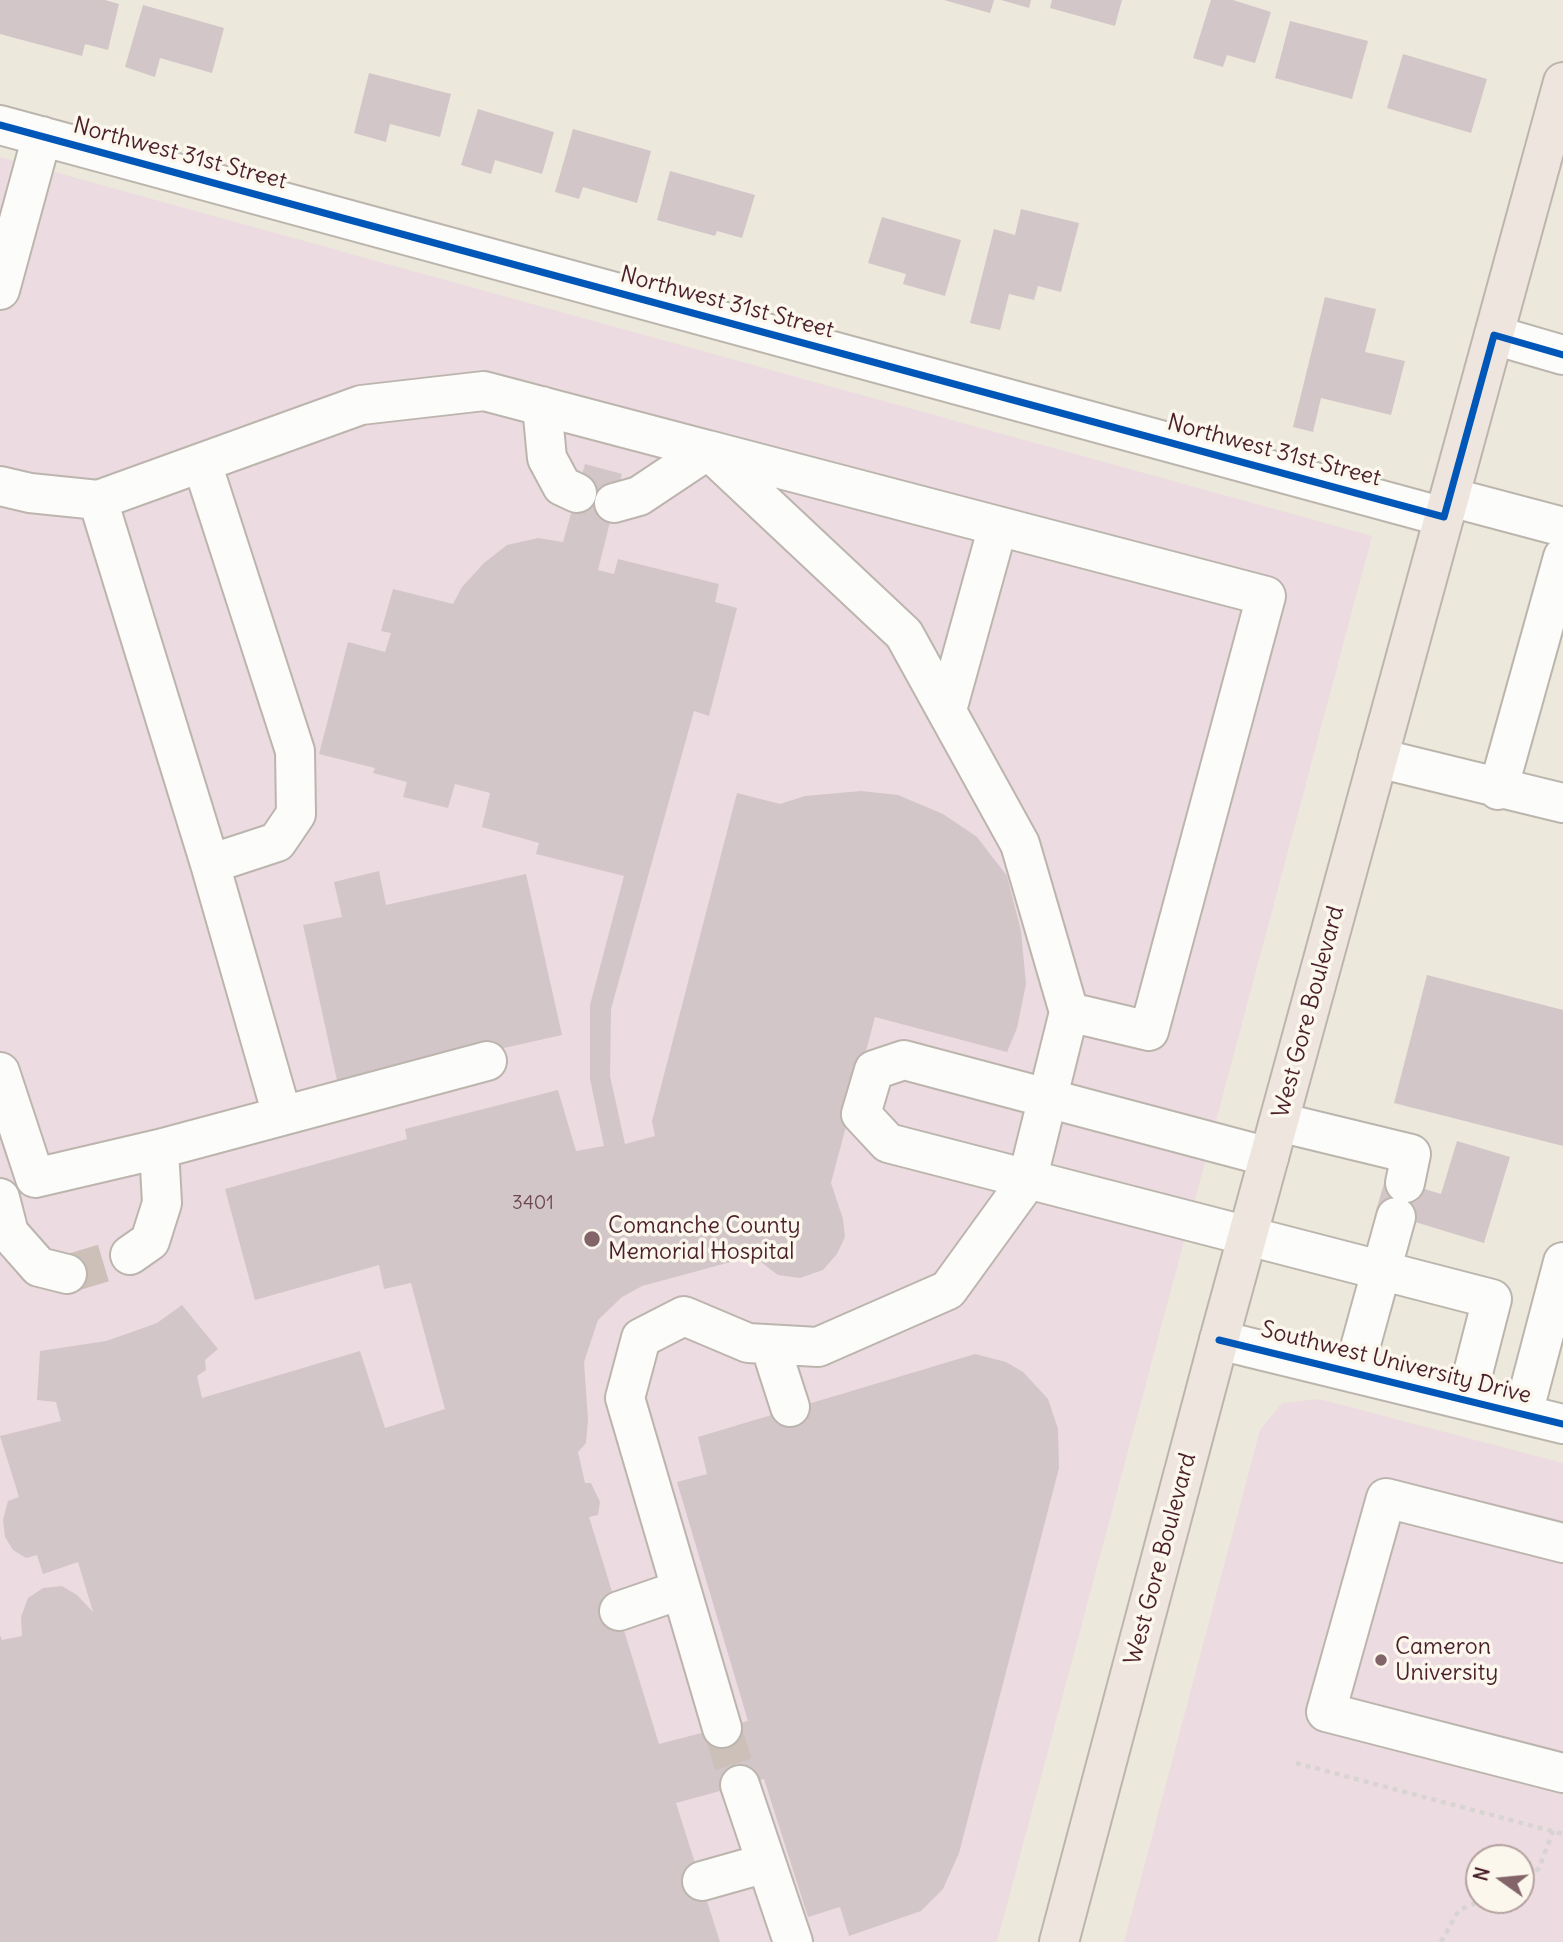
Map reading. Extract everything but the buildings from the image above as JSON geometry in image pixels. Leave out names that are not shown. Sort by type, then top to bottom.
[{"type":"main road","name":"West Gore Boulevard","points":[[1059,1942],[1219,1340],[1494,335],[1552,169],[1563,82]]},
{"type":"street","name":"Northwest 31st Street","points":[[0,125],[1447,507],[1563,527]]},
{"type":"street","points":[[0,290],[42,136]]},
{"type":"street","points":[[1494,335],[1563,355]]},
{"type":"street","points":[[0,486],[30,493],[98,499],[361,405],[484,391],[1266,596],[1150,1031],[1069,1013]]},
{"type":"street","points":[[542,406],[547,458],[562,486],[577,493]]},
{"type":"street","points":[[614,503],[639,496],[708,450]]},
{"type":"street","points":[[708,450],[904,634],[1020,844],[1069,1013],[1027,1181],[948,1290],[818,1347],[748,1343],[684,1316],[641,1338],[625,1398],[722,1728]]},
{"type":"street","points":[[202,463],[295,751],[296,814],[277,842],[210,864]]},
{"type":"street","points":[[98,499],[210,864],[282,1115]]},
{"type":"street","points":[[947,710],[998,526]]},
{"type":"street","points":[[1498,790],[1563,557]]},
{"type":"street","points":[[1378,758],[1498,790],[1563,803]]},
{"type":"street","points":[[0,1072],[18,1182],[159,1149],[487,1060]]},
{"type":"street","points":[[1353,1373],[1381,1270],[1400,1200],[1411,1154],[1274,1140],[1047,1098],[904,1060],[874,1070],[861,1114],[888,1143],[1027,1181],[1248,1235],[1381,1270],[1492,1299],[1466,1400]]},
{"type":"street","points":[[131,1255],[150,1241],[162,1203],[159,1149]]},
{"type":"street","points":[[0,1198],[9,1233],[39,1268],[67,1274]]},
{"type":"street","points":[[1523,1414],[1563,1262]]},
{"type":"street","name":"Southwest University Drive","points":[[1219,1340],[1563,1424]]},
{"type":"street","points":[[785,1345],[802,1403]]},
{"type":"street","points":[[1563,1543],[1386,1498],[1326,1712],[1563,1773]]},
{"type":"street","points":[[619,1611],[680,1590]]},
{"type":"street","points":[[740,1785],[793,1942]]},
{"type":"street","points":[[702,1881],[766,1863]]},
{"type":"path","points":[[1296,1763],[1563,1834]]},
{"type":"path","points":[[1535,1872],[1553,1832]]},
{"type":"path","points":[[1441,1942],[1459,1910],[1465,1908]]},
{"type":"shaded area","name":"Comanche County Memorial Hospital","points":[[0,157],[1372,536],[997,1942],[0,1942]]},
{"type":"shaded area","name":"Cameron University","points":[[1319,1399],[1563,1463],[1563,1942],[1124,1942],[1260,1430],[1282,1403]]},
{"type":"tunnel","points":[[67,1274],[130,1255]]},
{"type":"tunnel","points":[[722,1728],[740,1785]]},
{"type":"cycle path","points":[[0,125],[1444,517],[1494,335],[1563,355]]},
{"type":"cycle path","points":[[1219,1340],[1563,1424]]},
{"type":"place","name":"Comanche County Memorial Hospital","points":[[592,1239]]},
{"type":"place","name":"Cameron University","points":[[1381,1660]]}]
